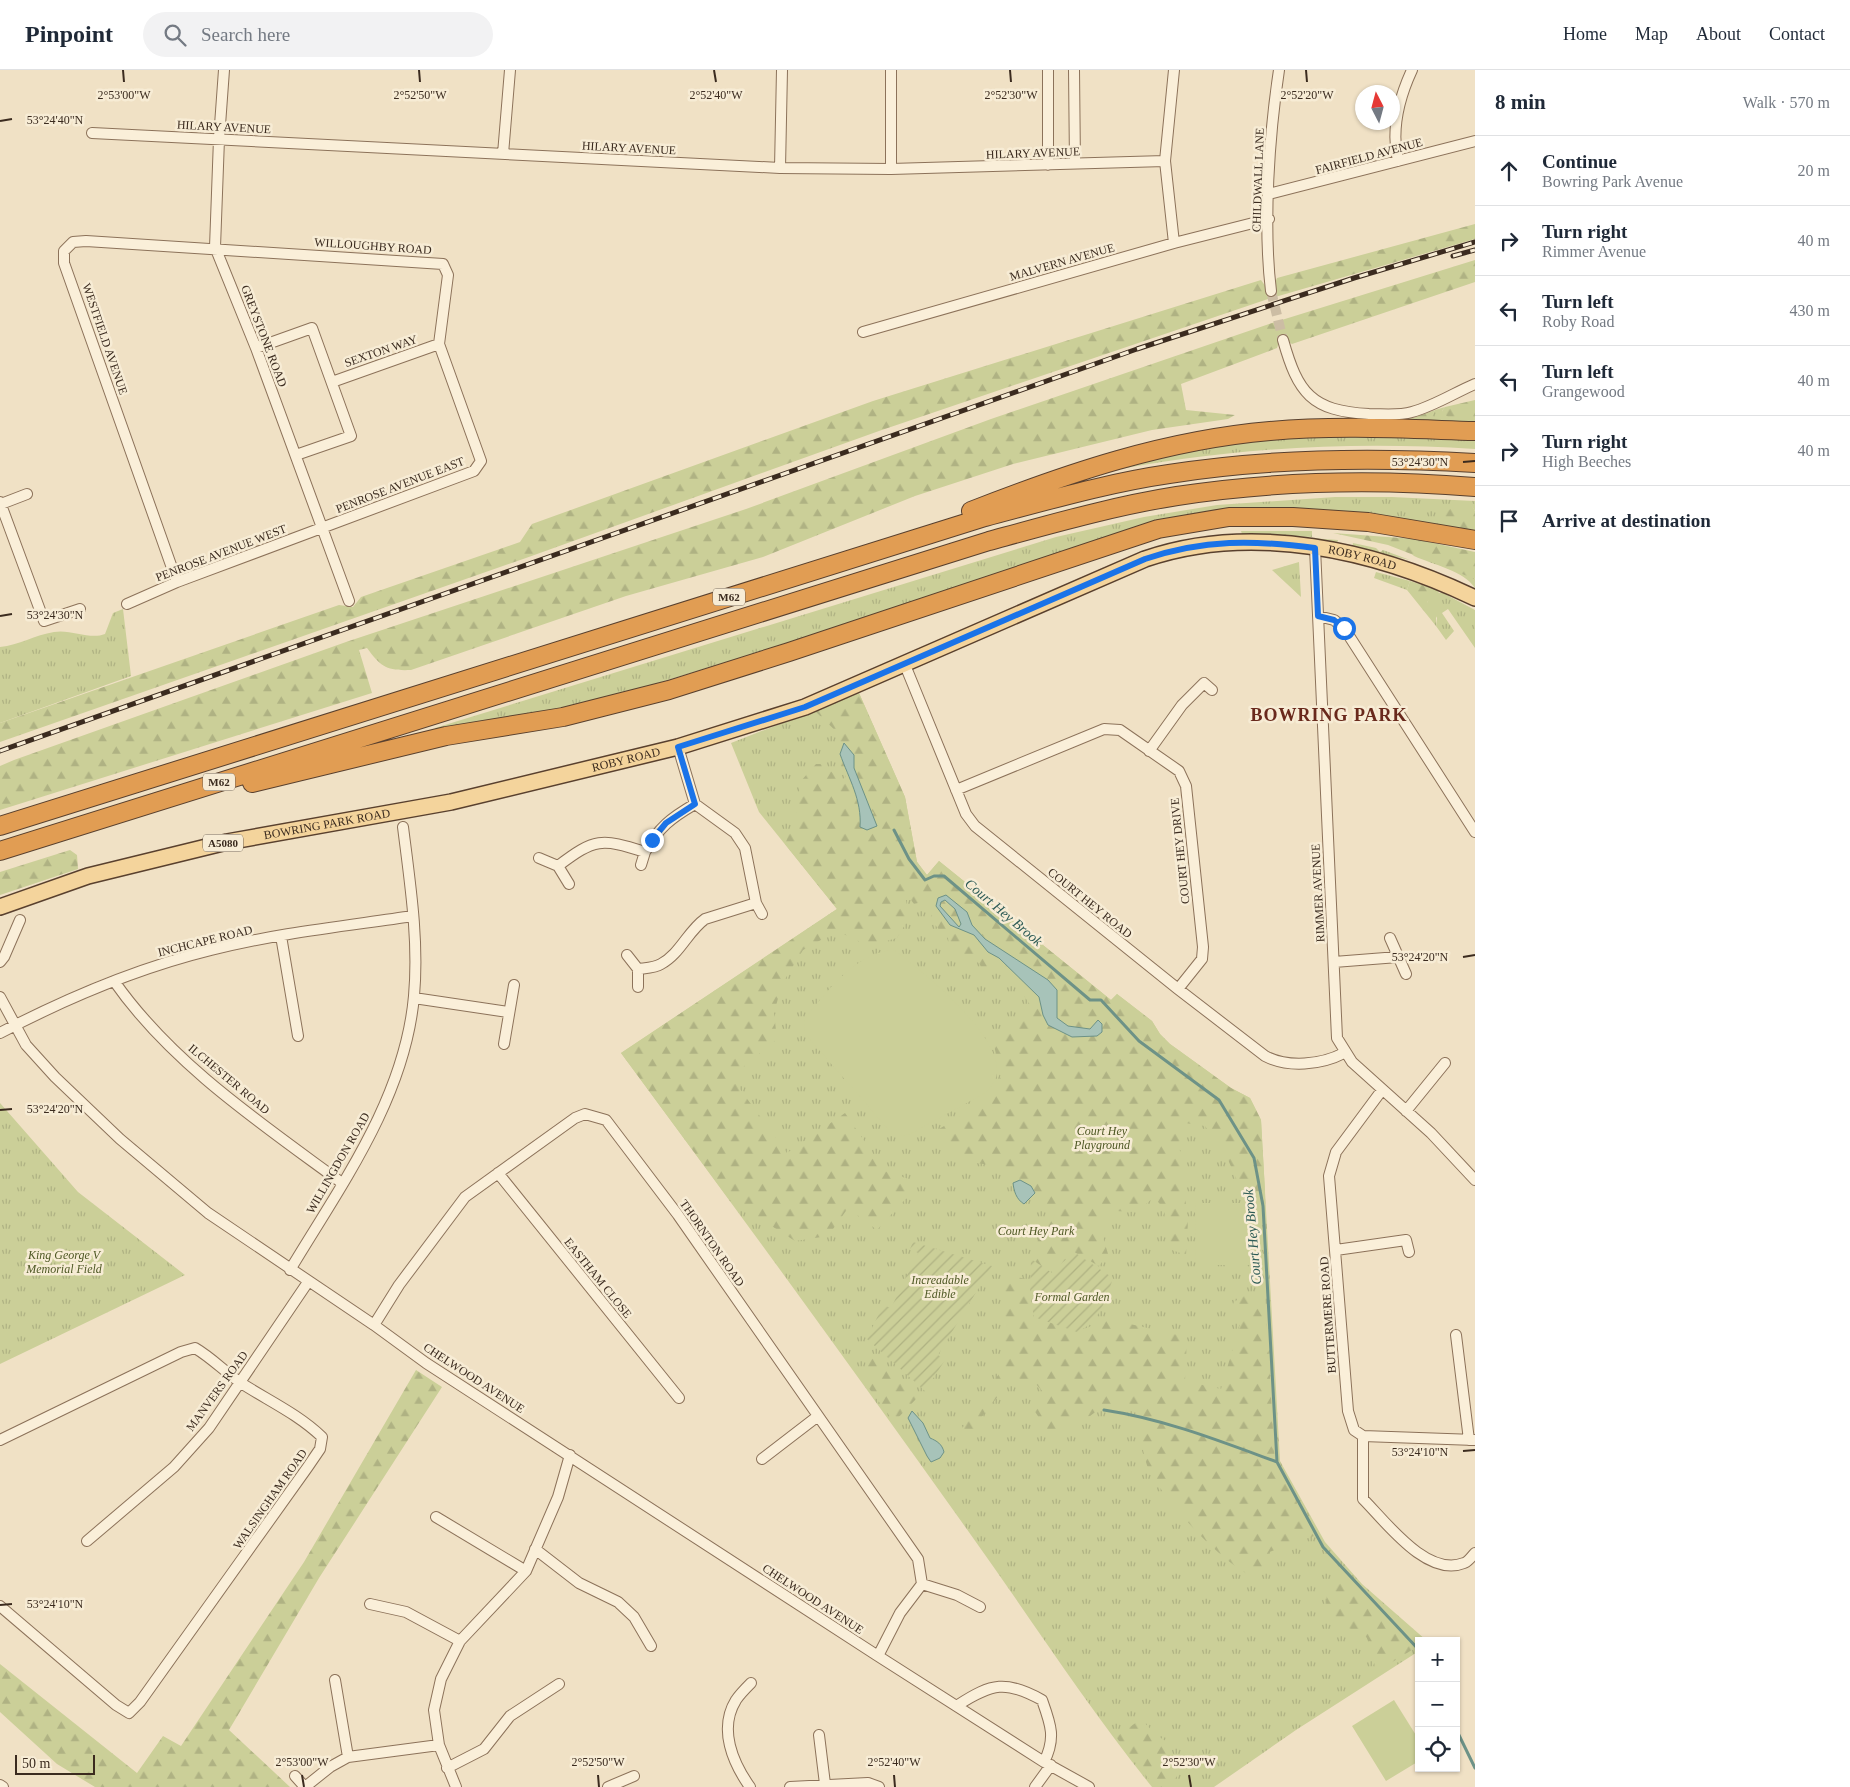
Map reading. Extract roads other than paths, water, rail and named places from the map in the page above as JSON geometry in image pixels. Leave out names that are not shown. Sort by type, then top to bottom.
[{"type":"highway","points":[[732,596],[1051,480],[1106,462],[1170,446],[1271,431],[1331,428],[1475,431]]},
{"type":"highway","name":"M62","points":[[0,826],[985,517],[1094,489],[1168,474],[1264,462],[1355,459],[1475,463]]},
{"type":"highway","name":"M62","points":[[0,851],[989,541],[1097,512],[1177,496],[1268,486],[1360,483],[1475,487]]},
{"type":"highway","points":[[96,821],[446,736],[563,717],[669,690],[1158,530],[1229,517],[1294,517],[1368,522],[1475,540]]},
{"type":"main road","name":"ROBY ROAD","points":[[451,802],[678,747],[805,707],[1145,559],[1199,544],[1241,542],[1315,548],[1350,554],[1412,571],[1475,598]]},
{"type":"main road","name":"BOWRING PARK ROAD","points":[[0,907],[88,876],[227,842],[451,802]]},
{"type":"street","name":"GREYSTONE ROAD","points":[[224,70],[215,247],[256,348],[324,527],[349,601]]},
{"type":"street","points":[[503,154],[510,70]]},
{"type":"street","points":[[780,168],[782,70]]},
{"type":"street","points":[[891,70],[891,169]]},
{"type":"street","points":[[1048,70],[1048,165]]},
{"type":"street","points":[[1074,70],[1075,164]]},
{"type":"street","points":[[1174,70],[1166,161],[1174,243]]},
{"type":"street","name":"CHILDWALL LANE","points":[[1271,291],[1268,268],[1269,194],[1273,118],[1279,70]]},
{"type":"street","points":[[1398,161],[1395,141],[1396,120],[1412,70]]},
{"type":"street","name":"HILARY AVENUE","points":[[92,134],[780,168],[891,169],[1166,161]]},
{"type":"street","name":"FAIRFIELD AVENUE","points":[[1269,194],[1475,141]]},
{"type":"street","name":"MALVERN AVENUE","points":[[863,332],[1174,243],[1269,219]]},
{"type":"street","name":"WESTFIELD AVENUE","points":[[177,582],[64,263],[64,252],[73,242],[86,240],[168,247],[215,247]]},
{"type":"street","name":"WILLOUGHBY ROAD","points":[[215,247],[443,264],[448,275],[439,344],[481,460]]},
{"type":"street","name":"SEXTON WAY","points":[[256,348],[312,328],[351,436],[296,455]]},
{"type":"street","points":[[1283,340],[1294,374],[1303,388],[1318,403],[1337,411],[1403,414],[1420,409],[1475,384]]},
{"type":"street","name":"SEXTON WAY","points":[[332,382],[439,344]]},
{"type":"street","name":"PENROSE AVENUE EAST","points":[[324,527],[474,471],[481,460]]},
{"type":"street","points":[[27,494],[0,503],[44,621],[80,609]]},
{"type":"street","name":"PENROSE AVENUE WEST","points":[[127,604],[177,582],[324,527]]},
{"type":"street","name":"RIMMER AVENUE","points":[[1315,548],[1337,1038],[1344,1053],[1406,1111],[1475,1180]]},
{"type":"street","points":[[1318,616],[1334,620],[1344,628],[1475,832]]},
{"type":"street","name":"COURT HEY ROAD","points":[[905,665],[966,814],[975,826],[1178,990],[1265,1056],[1278,1062],[1292,1064],[1327,1060],[1344,1053]]},
{"type":"street","points":[[1149,751],[1182,706],[1204,683],[1212,690]]},
{"type":"street","name":"COURT HEY DRIVE","points":[[956,790],[1104,729],[1120,730],[1179,771],[1186,786],[1203,947],[1202,959],[1178,990]]},
{"type":"street","points":[[678,747],[695,804],[735,833],[745,848],[756,903],[762,914]]},
{"type":"street","points":[[641,865],[645,852],[659,829],[695,804]]},
{"type":"street","name":"WILLINGDON ROAD","points":[[290,1270],[364,1147],[384,1105],[406,1040],[414,998],[416,960],[403,827]]},
{"type":"street","points":[[558,866],[583,849],[603,841],[645,852]]},
{"type":"street","points":[[539,858],[558,866],[569,884]]},
{"type":"street","points":[[638,970],[660,965],[667,960],[698,924],[705,919],[756,903]]},
{"type":"street","name":"INCHCAPE ROAD","points":[[0,1033],[114,981],[166,962],[213,949],[281,936],[413,916]]},
{"type":"street","points":[[0,962],[20,920]]},
{"type":"street","points":[[281,936],[298,1036]]},
{"type":"street","points":[[1390,938],[1406,974]]},
{"type":"street","points":[[627,955],[638,970],[638,987]]},
{"type":"street","points":[[1334,962],[1398,957]]},
{"type":"street","name":"ILCHESTER ROAD","points":[[114,981],[125,997],[158,1034],[209,1082],[342,1183]]},
{"type":"street","points":[[504,1044],[514,985]]},
{"type":"street","name":"CHELWOOD AVENUE","points":[[0,997],[14,1026],[26,1044],[54,1077],[120,1139],[208,1213],[374,1325],[426,1364],[570,1455],[878,1656],[958,1705],[1048,1764],[1089,1787]]},
{"type":"street","points":[[414,998],[508,1012]]},
{"type":"street","points":[[1406,1111],[1445,1063]]},
{"type":"street","name":"BUTTERMERE ROAD","points":[[1363,1436],[1354,1430],[1348,1410],[1336,1250],[1329,1191],[1331,1165],[1336,1152],[1382,1090]]},
{"type":"street","name":"THORNTON ROAD","points":[[374,1325],[399,1285],[465,1197],[575,1118],[585,1114],[606,1120],[678,1215],[918,1559],[922,1584]]},
{"type":"street","name":"EASTHAM CLOSE","points":[[498,1173],[679,1398]]},
{"type":"street","points":[[1336,1250],[1406,1240],[1409,1252]]},
{"type":"street","name":"MANVERS ROAD","points":[[87,1542],[174,1467],[209,1428],[308,1282]]},
{"type":"street","points":[[1456,1335],[1472,1440],[1363,1436],[1363,1499],[1422,1558],[1443,1566],[1464,1563],[1475,1553]]},
{"type":"street","name":"WALSINGHAM ROAD","points":[[0,1440],[181,1352],[195,1348],[213,1359],[240,1382],[308,1424],[322,1437],[320,1448],[181,1646],[129,1713],[116,1705],[0,1606]]},
{"type":"street","points":[[762,1459],[818,1416]]},
{"type":"street","points":[[456,1787],[439,1745],[434,1710],[441,1679],[460,1641],[526,1571],[558,1497],[570,1455]]},
{"type":"street","points":[[436,1517],[526,1571]]},
{"type":"street","points":[[535,1549],[579,1583],[618,1602],[634,1617],[651,1646]]},
{"type":"street","points":[[878,1656],[900,1613],[922,1584],[958,1595],[980,1607]]},
{"type":"street","points":[[370,1604],[406,1612],[460,1641]]},
{"type":"street","points":[[335,1680],[348,1757]]},
{"type":"street","points":[[750,1787],[736,1767],[726,1732],[735,1701],[751,1682]]},
{"type":"street","points":[[447,1768],[484,1749],[510,1716],[560,1684]]},
{"type":"street","points":[[958,1705],[973,1695],[999,1685],[1023,1690],[1042,1700],[1050,1723],[1052,1746],[1048,1764],[1035,1787]]},
{"type":"street","points":[[819,1735],[824,1784]]},
{"type":"street","points":[[295,1776],[305,1786],[348,1757],[439,1745]]},
{"type":"street","points":[[608,1787],[634,1776]]},
{"type":"street","points":[[790,1787],[868,1783],[879,1787]]},
{"type":"water","points":[[844,743],[854,755],[854,768],[877,826],[867,830],[860,827],[857,799],[840,754]]},
{"type":"water","points":[[946,895],[967,912],[972,925],[985,939],[1048,980],[1057,990],[1057,1018],[1068,1026],[1090,1029],[1098,1020],[1102,1024],[1102,1032],[1097,1036],[1072,1037],[1048,1025],[1043,1015],[1039,997],[999,958],[988,952],[974,935],[950,925],[936,906],[938,898]],"holes":[[[945,900],[955,909],[961,924],[959,927],[940,906],[941,902]]]},
{"type":"water","points":[[1020,1180],[1031,1186],[1035,1193],[1024,1204],[1017,1197],[1013,1186],[1013,1183]]},
{"type":"water","points":[[912,1411],[923,1423],[930,1438],[942,1447],[944,1452],[940,1458],[931,1462],[927,1456],[908,1418]]},
{"type":"waterway","name":"Court Hey Brook","points":[[894,830],[909,859],[925,880],[934,876],[944,876],[1090,1000],[1101,1000],[1139,1041],[1219,1100],[1254,1158],[1263,1206],[1277,1462],[1323,1547],[1415,1646]]},
{"type":"waterway","points":[[1104,1410],[1170,1425],[1277,1462]]},
{"type":"waterway","name":"Court Hey Brook","points":[[1460,1737],[1475,1768]]},
{"type":"tunnel","points":[[1271,291],[1283,340]]},
{"type":"railway","points":[[0,751],[1137,349],[1354,278],[1475,242]]},
{"type":"railway","points":[[1453,256],[1475,250]]},
{"type":"district","name":"BOWRING PARK","points":[[1329,715]]},
{"type":"park label","name":"Court Hey Playground","points":[[1102,1138]]},
{"type":"park label","name":"Court Hey Park","points":[[1036,1231]]},
{"type":"park label","name":"King George V Memorial Field","points":[[64,1262]]},
{"type":"park label","name":"Increadable Edible","points":[[940,1287]]},
{"type":"park label","name":"Formal Garden","points":[[1072,1297]]}]
